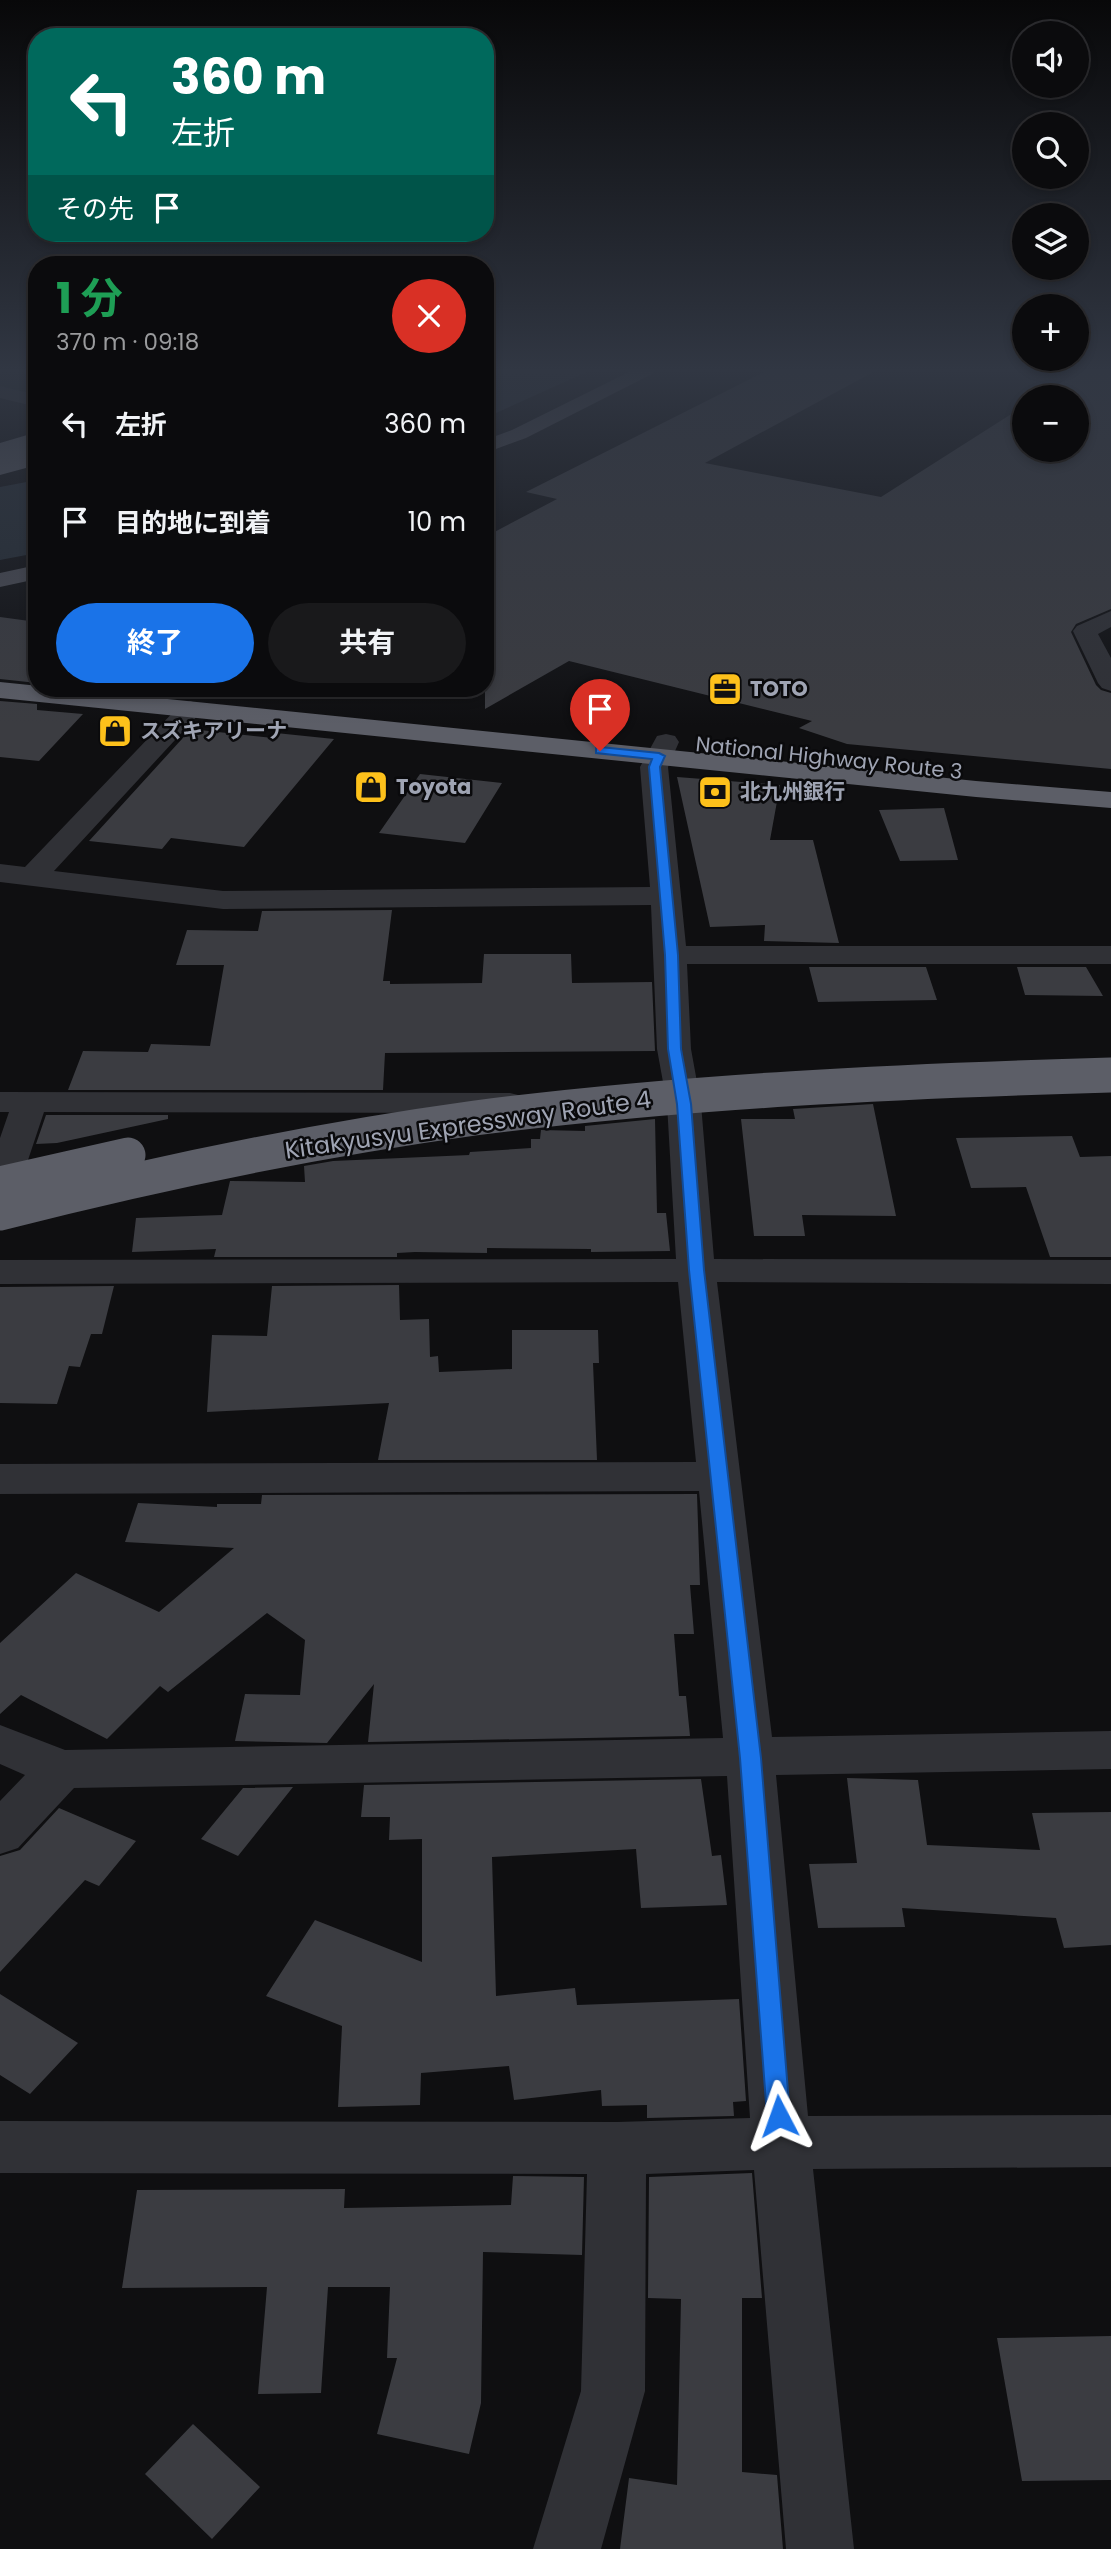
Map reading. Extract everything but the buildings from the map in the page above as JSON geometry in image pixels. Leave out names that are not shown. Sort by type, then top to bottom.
[{"type":"highway","points":[[0,675],[28,677]]},
{"type":"highway","name":"National Highway Route 3","points":[[0,690],[28,693]]},
{"type":"highway","name":"National Highway Route 3","points":[[70,697],[663,749],[1111,784]]},
{"type":"highway","name":"National Highway Route 3","points":[[209,697],[1111,800]]},
{"type":"highway","name":"Kitakyusyu Expressway Route 4","points":[[0,1184],[62,1168],[245,1132],[533,1087],[645,1075],[865,1058],[1111,1050]]},
{"type":"highway","name":"Kitakyusyu Expressway Route 4","points":[[0,1213],[250,1154],[541,1111],[869,1083],[1111,1074]]},
{"type":"main road","points":[[0,580],[28,574]]},
{"type":"street","points":[[1108,670],[1085,631],[1111,618]]},
{"type":"street","points":[[32,877],[190,709]]},
{"type":"street","points":[[663,749],[654,767],[671,955],[674,1049],[684,1104],[696,1270],[750,1758],[781,2143],[820,2549]]},
{"type":"street","points":[[0,873],[223,900],[666,896]]},
{"type":"street","points":[[671,955],[1111,956]]},
{"type":"street","points":[[0,1190],[15,1102],[684,1104]]},
{"type":"street","points":[[0,1272],[1111,1272]]},
{"type":"street","points":[[0,1479],[719,1476]]},
{"type":"street","points":[[0,1744],[61,1769],[1111,1750]]},
{"type":"street","points":[[0,1834],[61,1769]]},
{"type":"street","points":[[0,2147],[617,2148],[781,2143],[1111,2141]]},
{"type":"street","points":[[567,2549],[612,2391],[617,2148]]},
{"type":"shaded area","points":[[0,489],[28,489],[28,555],[0,560]]},
{"type":"place","name":"TOTO","points":[[725,689]]},
{"type":"place","name":"スズキアリーナ","points":[[115,731]]},
{"type":"place","name":"Toyota","points":[[371,787]]},
{"type":"place","name":"北九州銀行","points":[[715,792]]},
{"type":"route","points":[[600,751],[659,756],[654,767],[671,955],[674,1049],[684,1104],[696,1270],[750,1758],[779,2116]]}]
